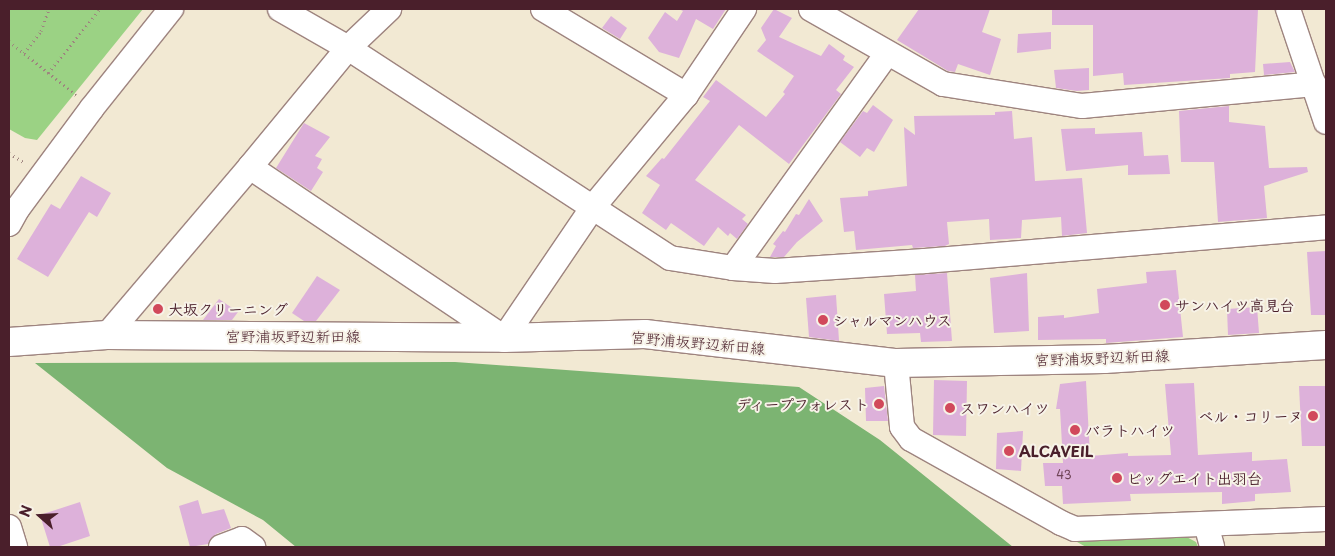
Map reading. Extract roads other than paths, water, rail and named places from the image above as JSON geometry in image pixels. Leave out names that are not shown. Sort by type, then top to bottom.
[{"type":"main road","name":"宮野浦坂野辺新田線","points":[[9,342],[107,335],[504,338],[645,334],[896,363],[1104,359],[1326,346]]},
{"type":"street","points":[[9,224],[23,201],[92,108],[171,9]]},
{"type":"street","points":[[280,9],[348,48],[670,258],[733,268],[775,271],[915,262],[1326,227]]},
{"type":"street","points":[[107,335],[348,48],[389,9]]},
{"type":"street","points":[[543,9],[686,95]]},
{"type":"street","points":[[250,167],[504,338],[593,207],[686,95],[744,9]]},
{"type":"street","points":[[811,9],[887,54],[943,84],[1082,106],[1314,84]]},
{"type":"street","points":[[1288,9],[1326,122]]},
{"type":"street","points":[[733,268],[887,54]]},
{"type":"street","points":[[896,363],[902,428],[911,439],[1061,524],[1075,528],[1326,519]]},
{"type":"street","points":[[1206,524],[1212,547]]},
{"type":"street","points":[[9,527],[15,547]]},
{"type":"street","points":[[220,547],[242,539],[253,547]]},
{"type":"place","name":"サンハイツ高見台","points":[[1165,305]]},
{"type":"place","name":"大坂クリーニング","points":[[158,309]]},
{"type":"place","name":"シャルマンハウス","points":[[823,320]]},
{"type":"place","name":"ディープフォレスト","points":[[879,404]]},
{"type":"place","name":"スワンハイツ","points":[[950,408]]},
{"type":"place","name":"ベル・コリーヌ","points":[[1313,416]]},
{"type":"place","name":"バラトハイツ","points":[[1075,430]]},
{"type":"place","name":"ALCAVEIL","points":[[1009,451]]},
{"type":"place","name":"ビッグエイト出羽台","points":[[1117,478]]}]
